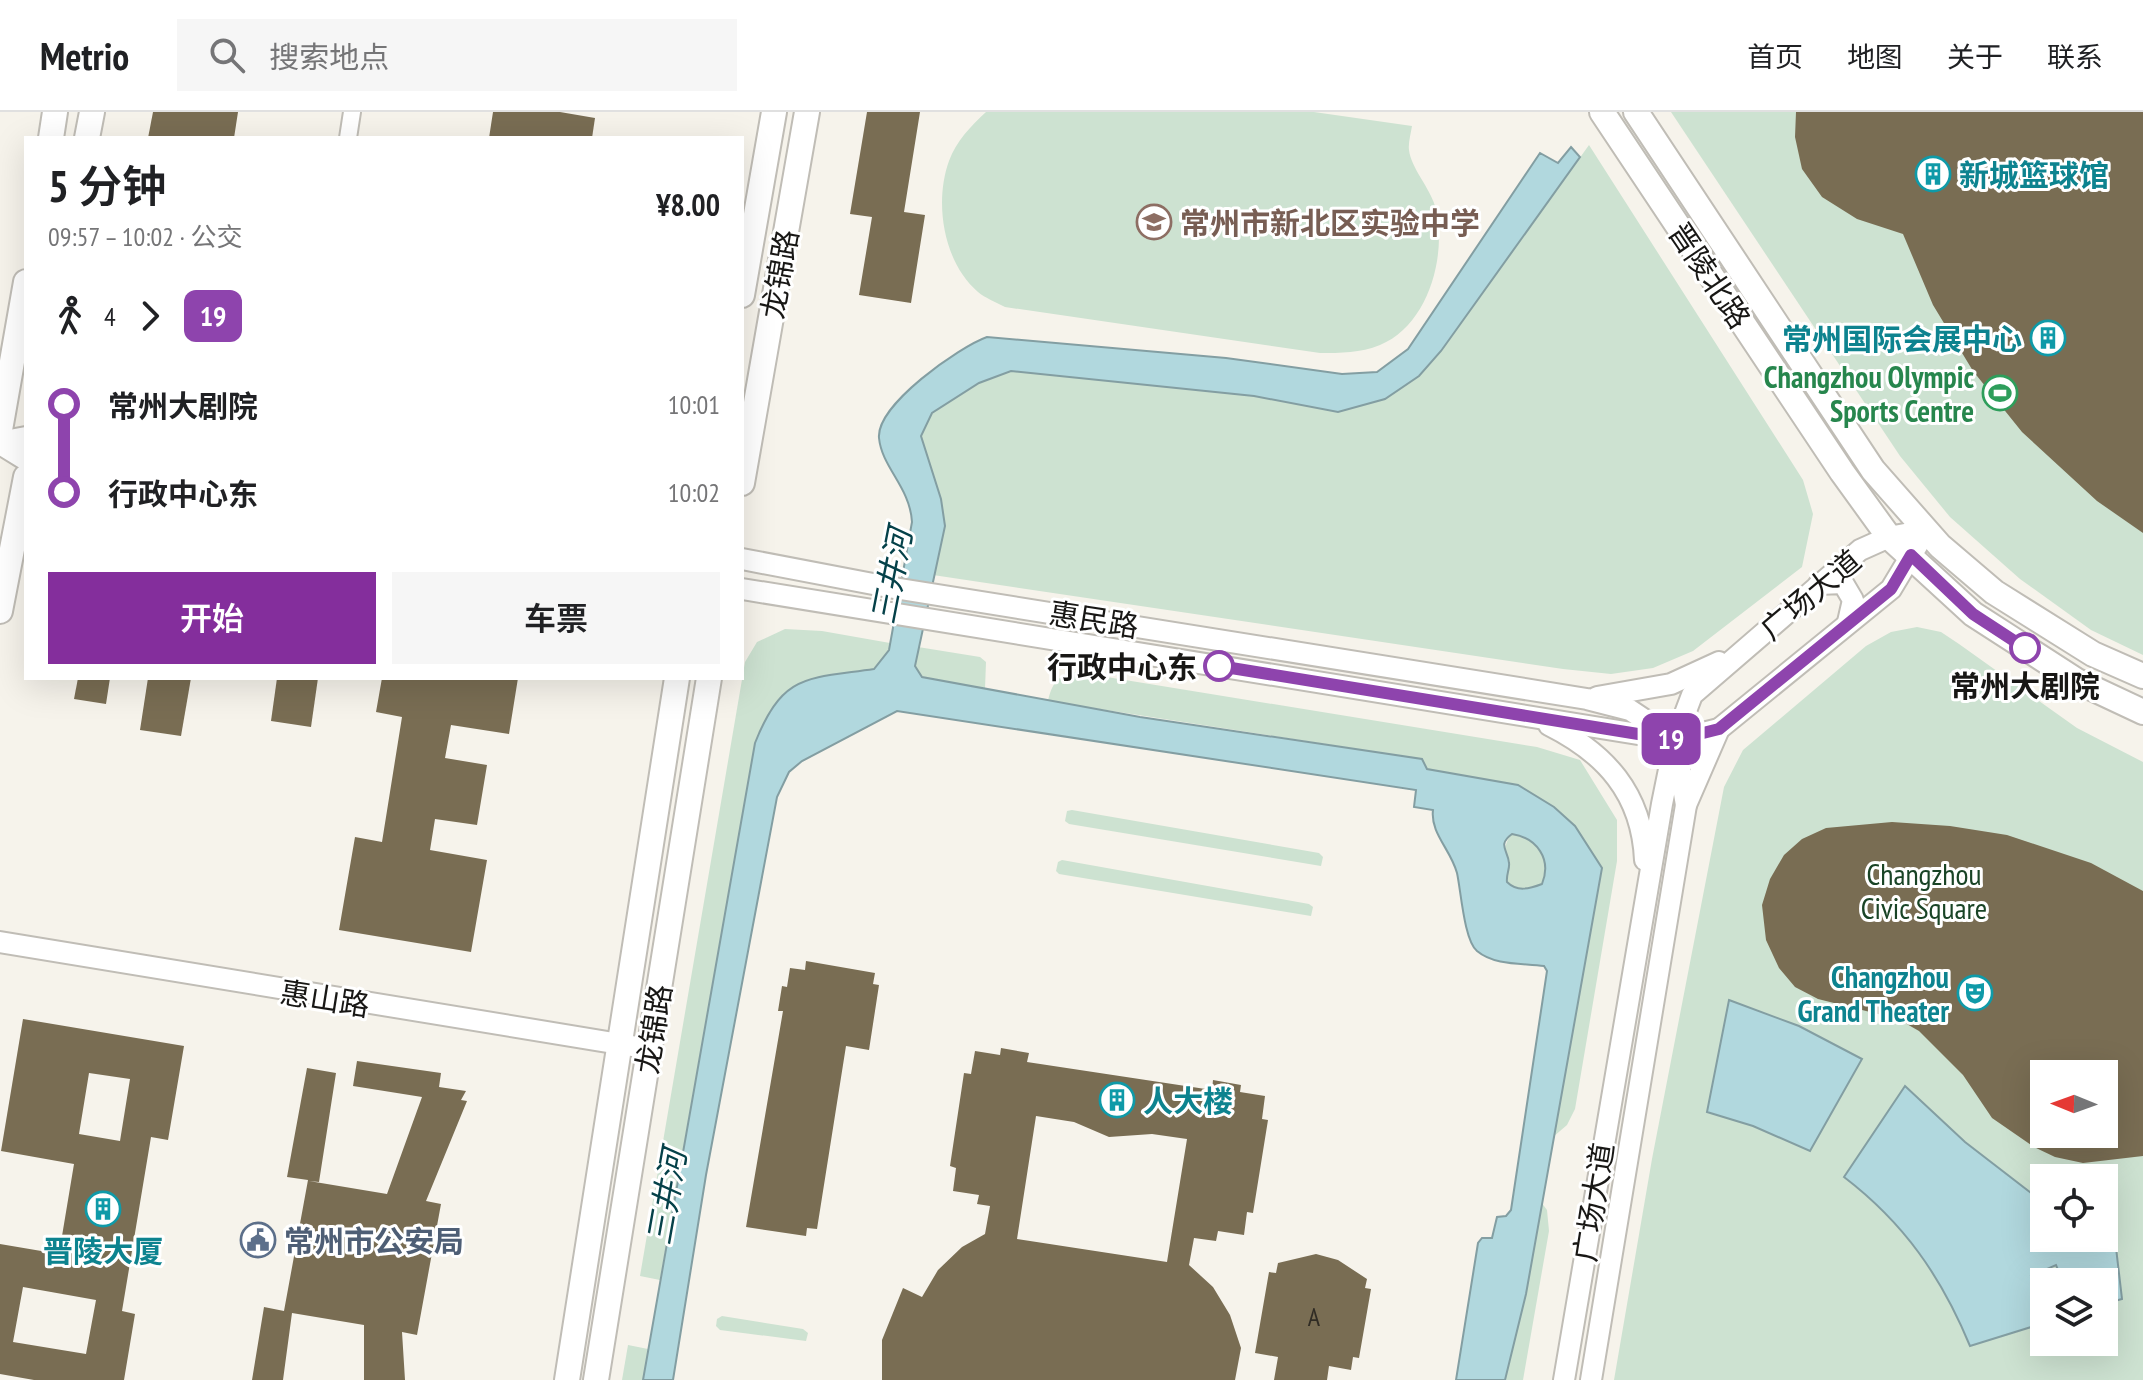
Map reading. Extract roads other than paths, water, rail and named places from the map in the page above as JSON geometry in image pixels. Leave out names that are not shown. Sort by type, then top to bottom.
[{"type":"main road","points":[[51,136],[55,112]]},
{"type":"main road","points":[[87,136],[92,112]]},
{"type":"main road","name":"龙锦路","points":[[744,284],[774,112]]},
{"type":"main road","name":"龙锦路","points":[[744,472],[807,112]]},
{"type":"main road","name":"晋陵北路","points":[[1602,112],[1842,472],[1889,537],[1973,614],[2077,681],[2143,712]]},
{"type":"main road","name":"晋陵北路","points":[[1636,112],[1873,470],[1926,530],[1994,592],[2093,654],[2143,676]]},
{"type":"main road","points":[[0,430],[24,293]]},
{"type":"main road","points":[[0,611],[24,487]]},
{"type":"main road","name":"龙锦路","points":[[567,1380],[677,680]]},
{"type":"main road","name":"龙锦路","points":[[596,1380],[709,680]]},
{"type":"street","points":[[348,136],[352,112]]},
{"type":"street","points":[[0,443],[24,437]]},
{"type":"street","points":[[0,443],[24,459]]},
{"type":"street","name":"广场大道","points":[[1564,1380],[1646,889],[1675,740],[1692,695],[1860,550],[1889,537],[1926,530]]},
{"type":"street","name":"广场大道","points":[[1591,1380],[1686,805],[1719,729],[1891,589],[1926,530]]},
{"type":"street","name":"惠民路","points":[[744,559],[894,588],[1587,699],[1630,710],[1675,740]]},
{"type":"street","points":[[1819,584],[1843,583],[1853,600],[1848,622]]},
{"type":"street","name":"惠民路","points":[[744,589],[1675,740],[1719,729]]},
{"type":"street","points":[[1587,699],[1671,684],[1747,647]]},
{"type":"street","points":[[1527,715],[1583,742],[1612,769],[1634,807],[1645,848],[1646,889]]},
{"type":"street","points":[[1675,740],[1686,805]]},
{"type":"street","name":"惠山路","points":[[0,942],[650,1049]]},
{"type":"water","points":[[1571,147],[1580,157],[1441,351],[1419,376],[1385,399],[1338,412],[1254,396],[1011,371],[979,383],[932,413],[921,436],[941,499],[945,526],[915,666],[922,677],[1140,717],[1422,759],[1427,769],[1518,785],[1554,807],[1575,826],[1602,868],[1526,1294],[1505,1380],[1456,1380],[1478,1243],[1482,1238],[1492,1238],[1497,1217],[1506,1216],[1511,1210],[1547,971],[1544,966],[1509,963],[1477,951],[1466,926],[1454,865],[1438,834],[1433,810],[1414,807],[1416,790],[897,711],[802,761],[789,772],[777,797],[706,1175],[673,1380],[643,1380],[755,743],[765,720],[787,691],[814,678],[874,669],[889,650],[912,522],[906,498],[881,449],[879,438],[882,425],[891,410],[921,379],[958,352],[987,337],[1226,358],[1342,374],[1377,372],[1408,349],[1540,153],[1558,163]],"holes":[[[1512,834],[1521,836],[1540,851],[1545,866],[1542,884],[1523,889],[1507,882],[1509,865],[1504,845]]]},
{"type":"water","points":[[1729,1000],[1799,1026],[1862,1059],[1810,1151],[1753,1126],[1707,1112]]},
{"type":"water","points":[[1905,1086],[1965,1142],[2030,1192],[2030,1252],[2117,1252],[2122,1299],[2118,1300],[2118,1268],[2057,1268],[2056,1265],[2030,1268],[2030,1327],[1970,1346],[1947,1297],[1919,1252],[1885,1213],[1844,1177]]},
{"type":"place","name":"新城篮球馆","points":[[1933,174]]},
{"type":"place","name":"常州市新北区实验中学","points":[[1154,222]]},
{"type":"place","name":"常州国际会展中心","points":[[2048,338]]},
{"type":"place","name":"Changzhou Olympic Sports Centre","points":[[2000,393]]},
{"type":"place","name":"常州大剧院","points":[[2025,648]]},
{"type":"place","name":"行政中心东","points":[[1219,666]]},
{"type":"place","name":"Changzhou Grand Theater","points":[[1975,993]]},
{"type":"place","name":"人大楼","points":[[1117,1100]]},
{"type":"place","name":"晋陵大厦","points":[[103,1209]]},
{"type":"place","name":"常州市公安局","points":[[258,1240]]},
{"type":"water label","name":"三井河","points":[[891,576]]},
{"type":"water label","name":"三井河","points":[[666,1197]]},
{"type":"park label","name":"Changzhou Civic Square","points":[[1924,890]]}]
